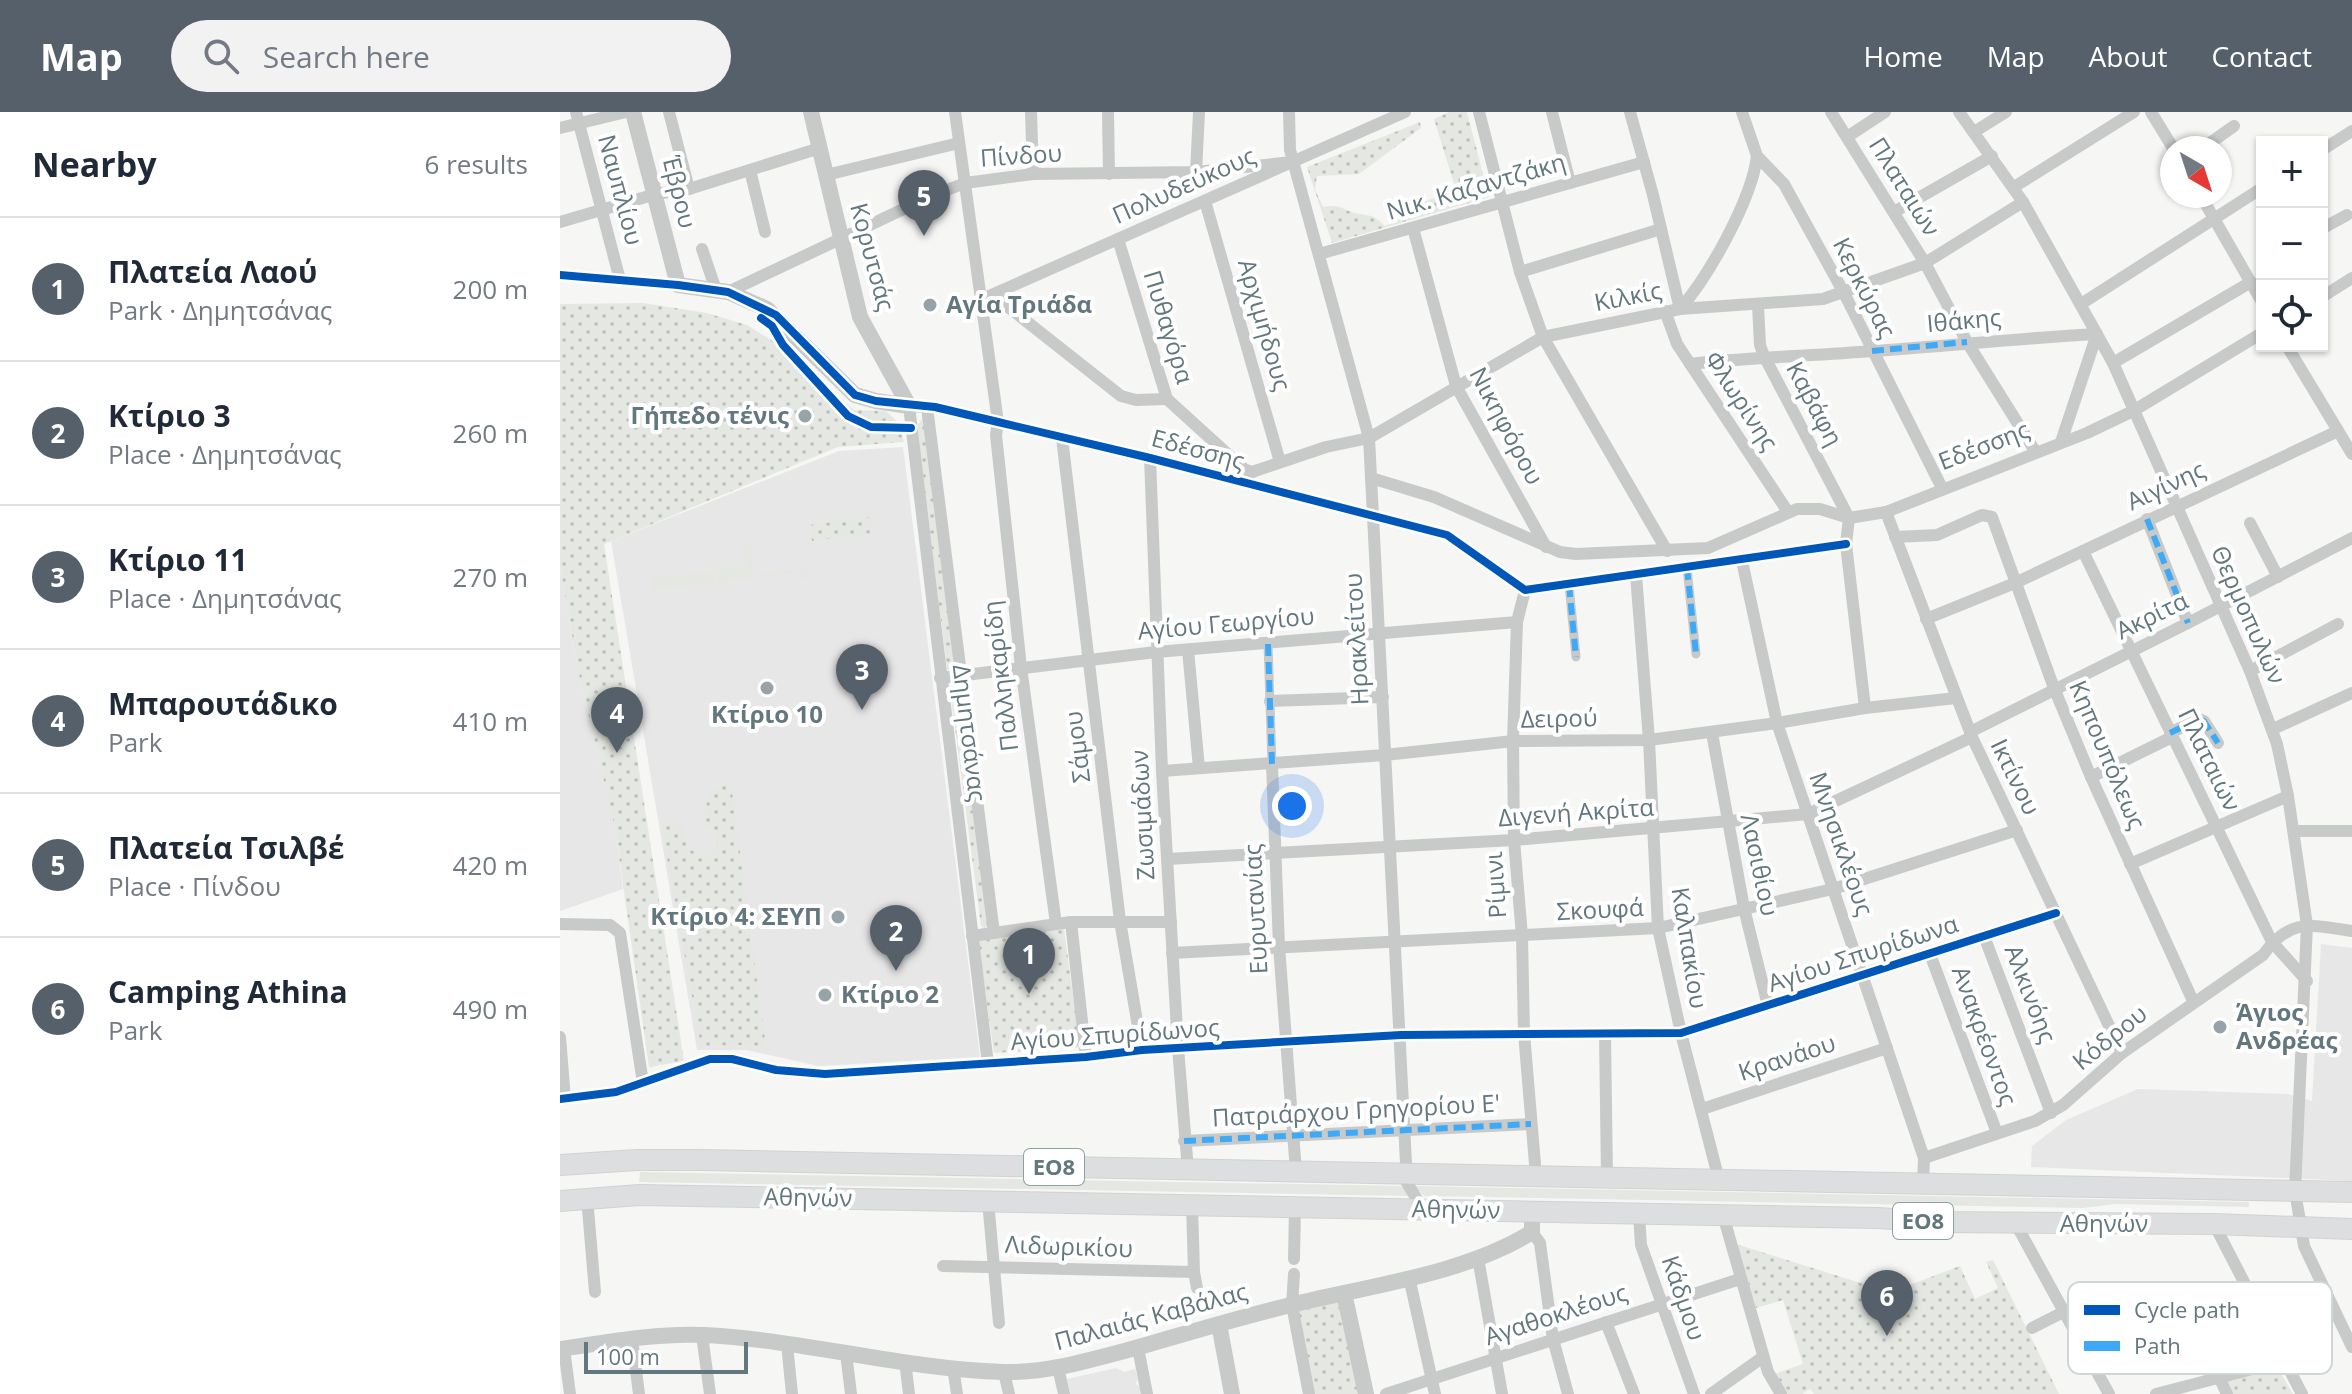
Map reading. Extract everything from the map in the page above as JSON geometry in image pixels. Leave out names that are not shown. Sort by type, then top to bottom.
[{"type":"highway","name":"Αθηνών","points":[[560,1165],[650,1160],[2352,1192]]},
{"type":"highway","name":"Αθηνών","points":[[560,1201],[639,1195],[1423,1209],[1532,1222],[1639,1214],[2352,1229]]},
{"type":"street","points":[[560,128],[578,118],[626,112]]},
{"type":"street","name":"Έβρου","points":[[633,112],[678,285]]},
{"type":"street","points":[[669,112],[689,189]]},
{"type":"street","name":"Παλληκαρίδη","points":[[955,112],[987,298],[998,422],[996,435],[1021,667],[1056,924]]},
{"type":"street","points":[[1031,112],[1033,174]]},
{"type":"street","points":[[1108,112],[1109,174]]},
{"type":"street","points":[[1196,172],[1199,112]]},
{"type":"street","name":"Ηρακλείτου","points":[[1289,112],[1290,150],[1369,438],[1407,1174]]},
{"type":"street","name":"Πολυδεύκους","points":[[987,298],[1293,162],[1376,118],[1405,112]]},
{"type":"street","points":[[1479,112],[1520,272],[1543,337],[1667,551]]},
{"type":"street","points":[[1552,112],[1570,183]]},
{"type":"street","points":[[1632,112],[1680,309]]},
{"type":"street","name":"Κερκύρας","points":[[1742,112],[1757,156],[1784,184],[1844,293],[1942,488]]},
{"type":"street","name":"Πλαταιών","points":[[1831,112],[1925,263],[1967,342],[2035,451]]},
{"type":"street","points":[[1847,137],[1885,112]]},
{"type":"street","name":"Θερμοπυλών","points":[[1959,112],[2014,187],[2113,363],[2222,606],[2273,729],[2288,796],[2307,925],[2307,981],[2295,1191],[2300,1228],[2321,1282]]},
{"type":"street","points":[[1974,132],[2006,112]]},
{"type":"street","points":[[2014,187],[2134,112]]},
{"type":"street","points":[[2151,112],[2166,136]]},
{"type":"street","name":"Κορυτσάς","points":[[813,113],[860,317],[909,406]]},
{"type":"street","name":"Ναυπλίου","points":[[578,118],[620,280]]},
{"type":"street","points":[[2220,136],[2234,126]]},
{"type":"street","points":[[2328,146],[2352,131]]},
{"type":"street","points":[[826,175],[959,143]]},
{"type":"street","points":[[560,222],[656,194],[689,189],[820,148]]},
{"type":"street","points":[[1680,309],[1700,282],[1749,194],[1757,156]]},
{"type":"street","points":[[1894,212],[1992,156]]},
{"type":"street","name":"Πίνδου","points":[[722,291],[965,183],[1033,174],[1196,172],[1293,162]]},
{"type":"street","name":"Νικ. Καζαντζάκη","points":[[1319,254],[1644,162]]},
{"type":"street","points":[[750,170],[765,232]]},
{"type":"street","points":[[2081,304],[2256,192]]},
{"type":"street","name":"Αρχιμήδους","points":[[1205,201],[1280,462]]},
{"type":"street","name":"Κιλκίς","points":[[1252,472],[1369,438],[1543,337],[1665,311],[1823,299],[1925,263],[2023,202]]},
{"type":"street","points":[[2208,208],[2256,291]]},
{"type":"street","points":[[2328,225],[2347,215]]},
{"type":"street","name":"Νικηφόρου","points":[[1413,228],[1456,386],[1546,547]]},
{"type":"street","points":[[1520,272],[1661,229]]},
{"type":"street","name":"Πυθαγόρα","points":[[1118,239],[1167,399],[1244,469],[1252,472]]},
{"type":"street","points":[[702,249],[722,291]]},
{"type":"street","name":"Εδέσσης","points":[[561,273],[722,291],[776,315],[855,395],[998,422],[1447,535],[1525,590]]},
{"type":"street","points":[[2328,293],[2352,278]]},
{"type":"street","points":[[2113,363],[2251,282]]},
{"type":"street","points":[[987,298],[1121,396],[1136,400],[1167,399]]},
{"type":"street","name":"Καβάφη","points":[[1758,305],[1760,345],[1764,356],[1849,518]]},
{"type":"street","name":"Φλωρίνης","points":[[1665,311],[1677,344],[1788,512]]},
{"type":"street","points":[[2061,442],[2097,334]]},
{"type":"street","name":"Ιθάκης","points":[[1690,364],[1764,356],[2097,334]]},
{"type":"street","name":"Εδέσσης","points":[[1371,478],[1434,497],[1560,552],[1576,554],[1708,548],[1788,512],[1820,509],[1849,518],[1886,512],[2133,411],[2256,337]]},
{"type":"street","points":[[2291,352],[2352,454]]},
{"type":"street","name":"Δημητσάνας","points":[[909,406],[988,1064]]},
{"type":"street","name":"Δημητσάνας","points":[[927,407],[994,933]]},
{"type":"street","name":"Αιγίνης","points":[[1926,619],[2015,583],[2338,431]]},
{"type":"street","name":"Σάμου","points":[[1062,438],[1120,921],[1142,1050]]},
{"type":"street","name":"Ζωσιμάδων","points":[[1150,458],[1162,771],[1188,1170]]},
{"type":"street","points":[[1243,483],[1252,472]]},
{"type":"street","name":"Ικτίνου","points":[[1886,512],[1971,734],[2122,1053]]},
{"type":"street","name":"Κηπουπόλεως","points":[[1895,537],[1937,535],[1982,515],[1992,517],[2054,688],[2193,1001]]},
{"type":"street","points":[[1849,518],[1846,544],[1865,708]]},
{"type":"street","points":[[2147,519],[2188,623]]},
{"type":"street","points":[[2250,523],[2278,577]]},
{"type":"street","name":"Ακρίτα","points":[[1971,734],[2054,688],[2352,538]]},
{"type":"street","points":[[1525,590],[1846,544]]},
{"type":"street","name":"Πλαταιών","points":[[2083,551],[2272,942],[2307,981]]},
{"type":"street","name":"Μνησικλέους","points":[[1742,561],[1777,723],[1924,1158],[1923,1184]]},
{"type":"street","points":[[1687,568],[1696,654]]},
{"type":"street","name":"Καλπακίου","points":[[1636,575],[1649,740],[1658,928],[1719,1180]]},
{"type":"street","points":[[1569,585],[1576,657]]},
{"type":"street","name":"Ρίμινι","points":[[1525,590],[1517,622],[1514,840],[1522,936],[1524,1033],[1536,1176]]},
{"type":"street","name":"Αγίου Γεωργίου","points":[[940,678],[1090,658],[1517,622]]},
{"type":"street","points":[[2250,671],[2338,624]]},
{"type":"street","name":"Ευρυτανίας","points":[[1268,644],[1274,853],[1296,1172]]},
{"type":"street","points":[[1188,650],[1199,768]]},
{"type":"street","points":[[2273,729],[2352,693]]},
{"type":"street","points":[[1270,701],[1383,697]]},
{"type":"street","name":"Δειρού","points":[[1162,771],[1385,755],[1513,741],[1649,740],[1865,708],[1956,698]]},
{"type":"street","points":[[2091,777],[2199,719],[2204,721],[2218,743]]},
{"type":"street","name":"Λασιθίου","points":[[1712,733],[1744,908],[1768,1006]]},
{"type":"street","name":"Διγενή Ακρίτα","points":[[1167,859],[1514,840],[1808,814],[1971,734]]},
{"type":"street","points":[[2130,864],[2288,796]]},
{"type":"street","name":"Σκουφά","points":[[1172,953],[1658,928],[1833,889],[2017,830]]},
{"type":"street","points":[[2294,831],[2352,831]]},
{"type":"street","name":"Αγίου Σπυρίδωνα","points":[[1681,1033],[2056,913]]},
{"type":"street","points":[[1071,922],[1086,1057]]},
{"type":"street","points":[[972,936],[1071,922],[1171,922]]},
{"type":"street","points":[[560,924],[610,925],[617,929],[621,938],[643,1083]]},
{"type":"street","points":[[2307,925],[2352,931]]},
{"type":"street","name":"Κόδρου","points":[[1924,1158],[2051,1113],[2122,1053],[2263,955],[2272,942],[2289,929],[2307,925]]},
{"type":"street","name":"Αλκινόης","points":[[1984,936],[2051,1113]]},
{"type":"street","name":"Ανακρέοντος","points":[[1930,954],[1997,1133]]},
{"type":"street","points":[[1605,1033],[1607,1178]]},
{"type":"street","name":"Αγίου Σπυρίδωνος","points":[[562,1099],[616,1092],[710,1059],[732,1059],[776,1070],[825,1074],[1086,1057],[1142,1050],[1401,1035],[1681,1033]]},
{"type":"street","points":[[560,1037],[562,1099]]},
{"type":"street","name":"Κρανάου","points":[[1702,1109],[1887,1048]]},
{"type":"street","name":"Πατριάρχου Γρηγορίου Ε'","points":[[1184,1141],[1531,1124]]},
{"type":"street","points":[[1407,1174],[1410,1190],[1423,1209]]},
{"type":"street","points":[[587,1197],[595,1292]]},
{"type":"street","points":[[988,1201],[999,1323]]},
{"type":"street","points":[[1192,1205],[1197,1288]]},
{"type":"street","points":[[1294,1259],[1295,1207]]},
{"type":"street","name":"Κάδμου","points":[[1639,1214],[1641,1245],[1694,1394]]},
{"type":"street","points":[[1723,1215],[1763,1357],[1781,1394]]},
{"type":"street","points":[[1532,1222],[1540,1243],[1553,1339],[1568,1394]]},
{"type":"street","name":"Παλαιάς Καβάλας","points":[[562,1349],[632,1339],[702,1335],[1004,1372],[1058,1367],[1478,1258],[1510,1246],[1532,1222]]},
{"type":"street","points":[[2016,1224],[2068,1321]]},
{"type":"street","points":[[2214,1224],[2243,1282]]},
{"type":"street","points":[[1478,1258],[1502,1394]]},
{"type":"street","name":"Λιδωρικίου","points":[[943,1266],[1194,1272]]},
{"type":"street","points":[[1294,1274],[1292,1305],[1309,1394]]},
{"type":"street","points":[[1409,1277],[1435,1394]]},
{"type":"street","name":"Αγαθοκλέους","points":[[1386,1394],[1740,1279]]},
{"type":"street","points":[[1344,1293],[1366,1394]]},
{"type":"street","name":"Θερμοπυλών","points":[[2332,1306],[2352,1347]]},
{"type":"street","points":[[2032,1328],[2068,1310]]},
{"type":"street","points":[[1606,1322],[1634,1394]]},
{"type":"street","points":[[1219,1324],[1232,1394]]},
{"type":"street","points":[[702,1335],[710,1394]]},
{"type":"street","points":[[632,1339],[639,1394]]},
{"type":"street","points":[[787,1344],[792,1394]]},
{"type":"street","points":[[1138,1348],[1147,1394]]},
{"type":"street","points":[[562,1349],[570,1394]]},
{"type":"street","points":[[846,1353],[851,1394]]},
{"type":"street","points":[[1711,1394],[1763,1357]]},
{"type":"street","points":[[905,1361],[909,1394]]},
{"type":"street","points":[[953,1367],[957,1394]]},
{"type":"street","points":[[1058,1367],[1064,1394]]},
{"type":"street","points":[[1004,1372],[1009,1394]]},
{"type":"street","points":[[2098,1374],[2109,1394]]},
{"type":"street","points":[[2156,1394],[2231,1374]]},
{"type":"street","points":[[2290,1374],[2302,1394]]},
{"type":"street","points":[[2219,1377],[2227,1394]]},
{"type":"shaded area","points":[[1449,112],[1467,112],[1489,197],[1332,243],[1307,167],[1420,122],[1421,128],[1359,174],[1317,176],[1315,189],[1323,207],[1338,207],[1372,216],[1385,226],[1400,219],[1402,210],[1456,190],[1434,119]]},
{"type":"shaded area","points":[[643,303],[707,313],[747,325],[771,340],[854,410],[886,411],[899,423],[904,442],[838,447],[604,544],[684,1061],[649,1067],[615,828],[580,679],[560,566],[560,304]]},
{"type":"shaded area","points":[[923,418],[956,668],[950,672],[947,669],[917,426]]},
{"type":"shaded area","points":[[903,447],[980,1057],[819,1066],[746,1050],[697,1050],[611,541],[839,451]]},
{"type":"shaded area","points":[[870,517],[872,533],[812,541],[810,525]]},
{"type":"shaded area","points":[[744,545],[750,545],[754,575],[806,568],[808,578],[802,579],[800,572],[718,582],[716,570],[747,566]]},
{"type":"shaded area","points":[[560,566],[580,679],[615,827],[623,889],[560,911]]},
{"type":"shaded area","points":[[713,571],[714,582],[652,590],[651,579]]},
{"type":"shaded area","points":[[952,685],[957,686],[988,925],[985,929],[981,926],[950,690]]},
{"type":"shaded area","points":[[726,784],[732,792],[766,1047],[701,1046],[661,825],[680,823],[690,849],[702,857],[713,852],[718,845],[716,835],[704,824],[708,793]]},
{"type":"shaded area","points":[[1064,929],[1080,1048],[994,1053],[978,940]]},
{"type":"shaded area","points":[[2321,944],[2352,948],[2352,1181],[2031,1167],[2032,1146],[2066,1120],[2138,1089],[2287,1094],[2312,1101]]},
{"type":"shaded area","points":[[640,1172],[1401,1186],[1410,1196],[639,1182]]},
{"type":"shaded area","points":[[1415,1186],[2249,1202],[2249,1207],[2115,1204],[2083,1208],[1424,1196]]},
{"type":"shaded area","points":[[1739,1245],[1883,1290],[1899,1289],[1960,1266],[1975,1299],[1998,1288],[1986,1262],[1993,1260],[2059,1394],[1814,1394],[1810,1389],[1802,1394],[1787,1394],[1774,1374],[1803,1364],[1783,1300],[1756,1308]]},
{"type":"shaded area","points":[[1339,1300],[1362,1394],[1314,1394],[1296,1311]]},
{"type":"shaded area","points":[[1116,1368],[1124,1372],[1135,1369],[1136,1384],[1141,1394],[1070,1394],[1067,1379]]},
{"type":"shaded area","points":[[2252,1374],[2281,1374],[2293,1394],[2233,1394],[2228,1381]]},
{"type":"marked path","points":[[1872,351],[1967,342]]},
{"type":"marked path","points":[[2147,519],[2188,623]]},
{"type":"marked path","points":[[1687,568],[1696,654]]},
{"type":"marked path","points":[[1569,585],[1576,657]]},
{"type":"marked path","points":[[1268,644],[1272,764]]},
{"type":"marked path","points":[[2170,733],[2199,719],[2204,721],[2218,743]]},
{"type":"marked path","points":[[1184,1141],[1531,1124]]},
{"type":"cycle path","points":[[560,275],[728,292],[776,315],[855,395],[876,401],[935,407],[1150,458],[1447,535],[1525,590],[1846,544]]},
{"type":"cycle path","points":[[761,318],[772,326],[783,345],[848,416],[871,427],[911,428]]},
{"type":"cycle path","points":[[560,1099],[616,1092],[710,1059],[732,1059],[776,1070],[825,1074],[1086,1057],[1142,1050],[1401,1035],[1681,1033],[2056,913]]},
{"type":"place","name":"Πλατεία Τσιλβέ","points":[[924,236]]},
{"type":"place","name":"Αγία Τριάδα","points":[[930,305]]},
{"type":"place","name":"Γήπεδο τένις","points":[[805,416]]},
{"type":"place","name":"Κτίριο 10","points":[[767,688]]},
{"type":"place","name":"Κτίριο 11","points":[[862,710]]},
{"type":"place","name":"Μπαρουτάδικο","points":[[617,753]]},
{"type":"place","name":"Κτίριο 4: ΣΕΥΠ","points":[[838,917]]},
{"type":"place","name":"Κτίριο 3","points":[[896,971]]},
{"type":"place","name":"Πλατεία Λαού","points":[[1029,994]]},
{"type":"place","name":"Κτίριο 2","points":[[825,995]]},
{"type":"place","name":"Άγιος Ανδρέας","points":[[2220,1027]]},
{"type":"place","name":"Camping Athina","points":[[1887,1336]]}]
